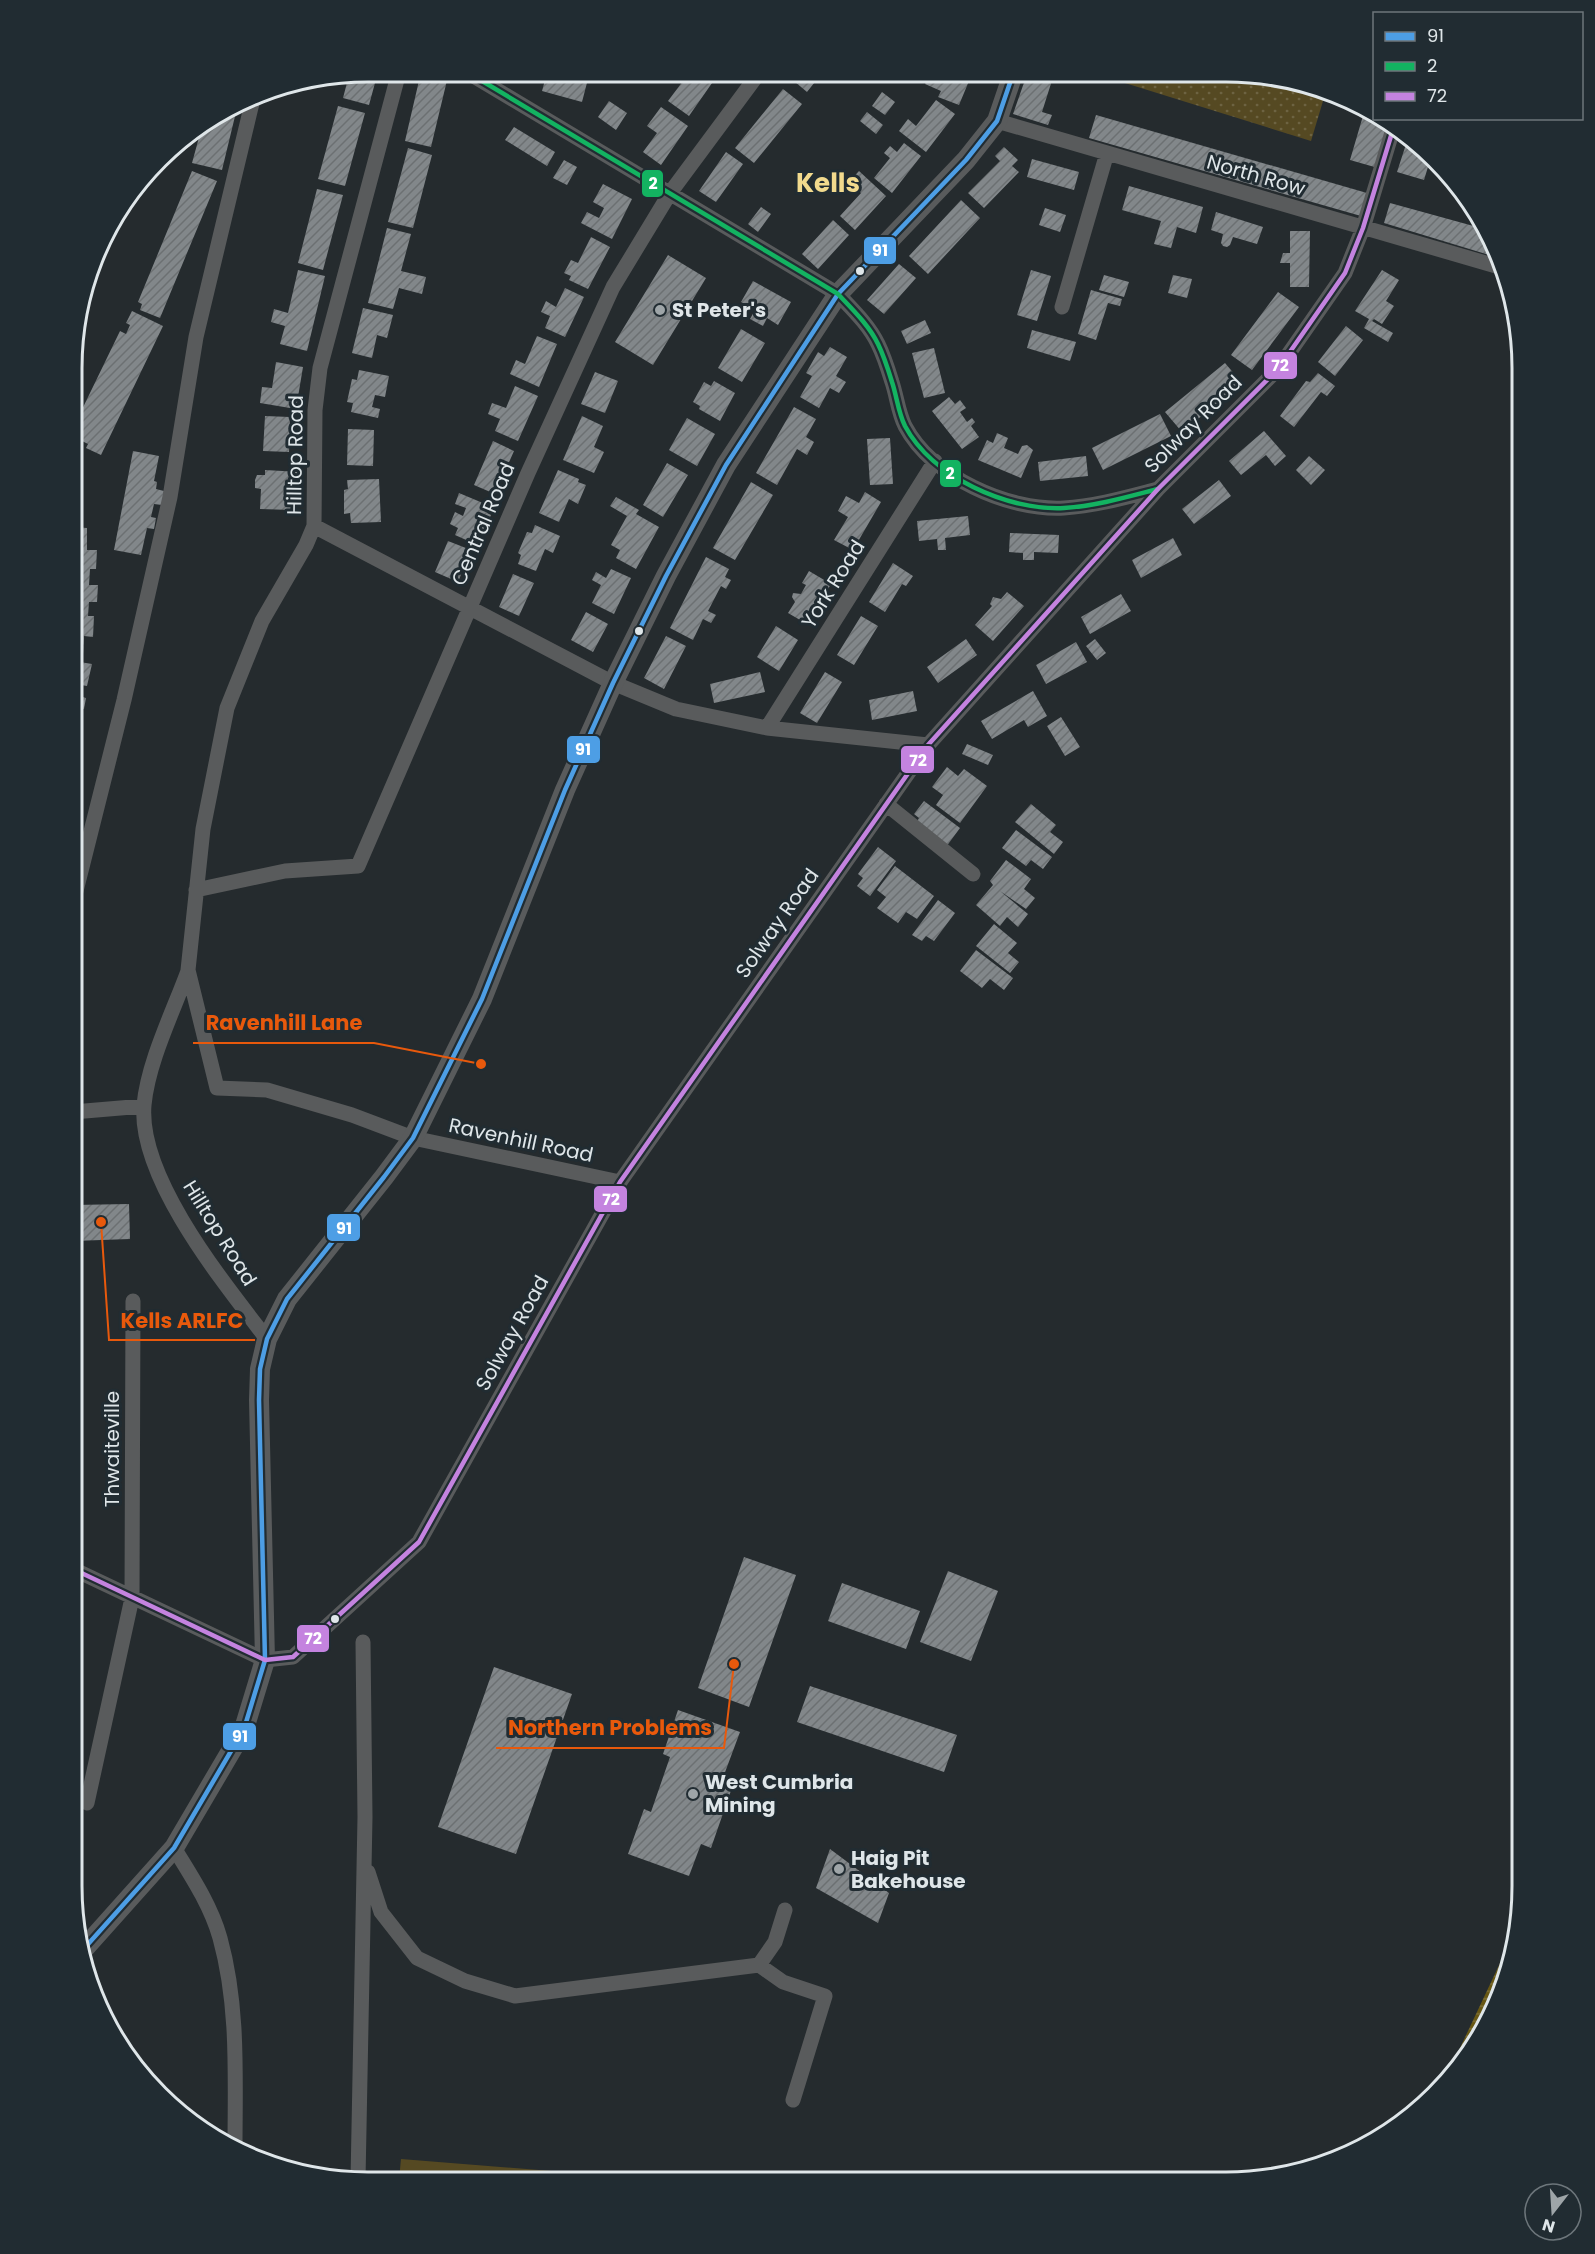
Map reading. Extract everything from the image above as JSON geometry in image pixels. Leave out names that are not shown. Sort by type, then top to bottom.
[{"type":"street","name":"Hilltop Road","points":[[267,1339],[227,1287],[175,1208],[152,1155],[145,1128],[144,1106],[149,1074],[188,970],[203,829],[227,708],[262,621],[306,545],[314,526],[315,410],[320,368],[396,82]]},
{"type":"street","points":[[484,82],[838,294],[865,323],[878,343],[905,426],[935,461],[952,474],[992,496],[1037,507],[1089,506],[1158,489]]},
{"type":"street","name":"Central Road","points":[[196,890],[285,871],[358,866],[528,472],[613,287],[670,193],[752,82]]},
{"type":"street","points":[[89,1944],[174,1848],[244,1729],[266,1660],[259,1400],[260,1369],[267,1339],[287,1299],[384,1178],[412,1138],[482,999],[565,790],[614,683],[666,576],[726,465],[838,294],[966,160],[997,121],[1010,82]]},
{"type":"street","points":[[82,867],[137,644],[170,497],[196,337],[251,108]]},
{"type":"street","name":"North Row","points":[[997,121],[1493,265]]},
{"type":"street","name":"Solway Road","points":[[266,1660],[293,1657],[419,1542],[620,1182],[928,745],[1158,489],[1278,369],[1345,273],[1362,228],[1391,135]]},
{"type":"street","points":[[1062,307],[1107,153]]},
{"type":"street","name":"York Road","points":[[767,728],[935,461]]},
{"type":"street","points":[[314,526],[614,683],[676,708],[767,728],[928,745]]},
{"type":"street","points":[[886,804],[972,873]]},
{"type":"street","name":"Hilltop Road","points":[[188,970],[217,1088]]},
{"type":"street","name":"Ravenhill Road","points":[[217,1088],[267,1090],[352,1115],[412,1138],[620,1182]]},
{"type":"street","points":[[82,1111],[144,1106]]},
{"type":"street","name":"Thwaiteville","points":[[87,1803],[132,1598],[133,1301]]},
{"type":"street","points":[[82,1573],[266,1660]]},
{"type":"street","points":[[358,2171],[364,1861],[363,1642]]},
{"type":"street","points":[[174,1848],[200,1890],[215,1927],[228,1975],[236,2026],[235,2138]]},
{"type":"street","points":[[364,1861],[381,1912],[417,1958],[465,1981],[515,1996],[759,1965],[783,1982],[825,1996],[793,2100]]},
{"type":"street","points":[[759,1965],[775,1942],[785,1910]]},
{"type":"shaded area","points":[[1122,82],[1245,83],[1301,92],[1323,100],[1311,141]]},
{"type":"shaded area","points":[[1504,1954],[1483,2012],[1457,2054]]},
{"type":"shaded area","points":[[401,2159],[564,2172],[400,2172]]},
{"type":"building","points":[[375,82],[369,105],[343,98],[347,83]]},
{"type":"building","points":[[419,82],[447,82],[431,147],[405,141]]},
{"type":"building","points":[[544,82],[587,82],[582,102],[542,91]]},
{"type":"building","points":[[682,82],[713,82],[689,116],[668,101]]},
{"type":"building","points":[[795,82],[815,82],[807,92]]},
{"type":"building","points":[[926,82],[969,82],[959,105],[938,97],[941,91],[925,84]]},
{"type":"building","points":[[1024,82],[1051,82],[1042,112],[1052,115],[1048,125],[1013,114]]},
{"type":"building","points":[[783,89],[802,104],[754,163],[735,148]]},
{"type":"building","points":[[882,92],[895,102],[885,115],[872,106]]},
{"type":"building","points":[[936,100],[955,114],[926,152],[899,131],[908,119],[916,126]]},
{"type":"building","points":[[609,101],[627,113],[616,130],[598,117]]},
{"type":"building","points":[[338,106],[365,113],[345,186],[318,179]]},
{"type":"building","points":[[661,107],[688,126],[661,165],[643,152],[657,133],[647,126]]},
{"type":"building","points":[[867,112],[883,125],[876,134],[860,121]]},
{"type":"building","points":[[1096,115],[1367,193],[1361,216],[1089,138]]},
{"type":"building","points":[[235,116],[222,170],[192,163],[199,139]]},
{"type":"building","points":[[1363,117],[1388,133],[1378,168],[1350,160]]},
{"type":"building","points":[[514,127],[555,152],[547,166],[505,140]]},
{"type":"building","points":[[904,143],[921,156],[892,193],[874,178],[890,158],[884,153],[890,146],[897,152]]},
{"type":"building","points":[[1406,146],[1428,165],[1424,180],[1397,172]]},
{"type":"building","points":[[1004,147],[1018,160],[1012,166],[1019,172],[984,208],[968,193],[1000,161],[995,156]]},
{"type":"building","points":[[408,148],[432,155],[413,228],[388,222]]},
{"type":"building","points":[[726,152],[743,164],[716,202],[699,191]]},
{"type":"building","points":[[1032,159],[1079,172],[1074,190],[1027,177]]},
{"type":"building","points":[[564,160],[577,167],[567,185],[553,178]]},
{"type":"building","points":[[192,171],[217,181],[160,318],[140,310],[142,304],[138,302]]},
{"type":"building","points":[[859,171],[886,196],[855,230],[840,216],[861,193],[849,182]]},
{"type":"building","points":[[603,184],[632,199],[612,239],[581,223],[587,212],[599,218],[604,208],[593,202]]},
{"type":"building","points":[[1129,186],[1203,207],[1196,233],[1177,227],[1171,248],[1154,244],[1161,221],[1122,210]]},
{"type":"building","points":[[317,189],[343,195],[323,270],[298,263]]},
{"type":"building","points":[[961,200],[980,218],[928,274],[909,256]]},
{"type":"building","points":[[1390,203],[1474,226],[1489,255],[1384,223]]},
{"type":"building","points":[[761,207],[771,214],[758,232],[748,224]]},
{"type":"building","points":[[1045,208],[1066,215],[1060,232],[1039,225]]},
{"type":"building","points":[[1216,212],[1263,227],[1257,244],[1233,237],[1230,245],[1223,246],[1221,243],[1223,234],[1211,230]]},
{"type":"building","points":[[833,220],[849,235],[818,269],[802,254]]},
{"type":"building","points":[[387,228],[411,234],[401,271],[426,277],[422,294],[399,288],[393,309],[368,303]]},
{"type":"building","points":[[1290,231],[1310,231],[1309,287],[1290,287],[1290,263],[1280,263],[1283,253],[1290,253]]},
{"type":"building","points":[[591,237],[610,247],[588,289],[569,280],[571,276],[564,273],[571,260],[578,263]]},
{"type":"building","name":"St Peter's","points":[[668,255],[706,278],[653,365],[615,342]]},
{"type":"building","points":[[899,264],[916,278],[884,314],[867,300]]},
{"type":"building","points":[[298,270],[325,276],[307,351],[280,344],[285,326],[271,322],[274,309],[288,313]]},
{"type":"building","points":[[1031,270],[1051,276],[1037,321],[1017,315]]},
{"type":"building","points":[[1382,270],[1399,280],[1386,301],[1394,306],[1382,324],[1374,319],[1372,321],[1393,333],[1388,342],[1364,328],[1369,319],[1355,311]]},
{"type":"building","points":[[1104,275],[1129,282],[1124,297],[1099,290]]},
{"type":"building","points":[[1173,275],[1192,279],[1187,298],[1168,293]]},
{"type":"building","points":[[753,281],[791,302],[778,325],[767,318],[763,326],[750,319],[755,310],[741,302]]},
{"type":"building","points":[[565,288],[584,297],[565,337],[545,328],[550,316],[541,312],[546,301],[556,307]]},
{"type":"building","points":[[1091,290],[1122,299],[1120,306],[1108,303],[1096,340],[1078,334]]},
{"type":"building","points":[[1278,292],[1299,307],[1252,370],[1231,355]]},
{"type":"building","points":[[363,308],[393,315],[387,338],[377,335],[372,358],[352,353]]},
{"type":"building","points":[[132,311],[163,326],[101,455],[86,448],[88,444],[82,441],[82,409],[120,331],[126,334],[130,325],[126,323]]},
{"type":"building","points":[[925,320],[931,333],[907,344],[901,331]]},
{"type":"building","points":[[1346,326],[1363,340],[1335,376],[1318,362]]},
{"type":"building","points":[[741,329],[765,343],[742,382],[718,368]]},
{"type":"building","points":[[1032,330],[1076,342],[1070,361],[1027,348]]},
{"type":"building","points":[[537,336],[557,344],[539,387],[510,374],[516,360],[525,364]]},
{"type":"building","points":[[830,347],[847,357],[836,376],[846,382],[839,393],[830,388],[819,408],[800,397],[812,376],[806,373],[818,352],[824,356]]},
{"type":"building","points":[[934,348],[945,393],[924,398],[912,353]]},
{"type":"building","points":[[276,362],[303,367],[296,409],[260,403],[262,387],[272,388]]},
{"type":"building","points":[[1225,363],[1242,383],[1182,432],[1165,412]]},
{"type":"building","points":[[359,370],[389,376],[385,397],[375,395],[372,407],[380,409],[378,418],[351,412],[353,403],[347,402],[352,379],[357,380]]},
{"type":"building","points":[[595,372],[618,381],[605,413],[581,404]]},
{"type":"building","points":[[1318,373],[1335,386],[1327,396],[1321,392],[1294,427],[1280,416],[1306,381],[1310,382]]},
{"type":"building","points":[[714,381],[735,393],[720,421],[699,409],[700,406],[693,402],[704,382],[711,386]]},
{"type":"building","points":[[515,386],[538,396],[518,441],[495,431],[500,419],[488,414],[492,403],[506,408]]},
{"type":"building","points":[[949,397],[955,404],[960,400],[966,408],[960,412],[967,422],[972,418],[975,422],[971,426],[979,437],[962,449],[932,411]]},
{"type":"building","points":[[794,407],[816,419],[806,437],[814,442],[807,455],[797,449],[777,485],[756,473]]},
{"type":"building","points":[[1160,414],[1171,436],[1103,470],[1092,448]]},
{"type":"building","points":[[265,416],[290,417],[289,452],[263,451]]},
{"type":"building","points":[[582,416],[603,426],[594,447],[604,452],[594,473],[563,460]]},
{"type":"building","points":[[687,418],[715,434],[697,466],[669,450]]},
{"type":"building","points":[[348,429],[374,430],[373,466],[347,465]]},
{"type":"building","points":[[1264,431],[1286,456],[1275,466],[1266,455],[1241,475],[1229,461]]},
{"type":"building","points":[[997,433],[1008,438],[1004,448],[1018,454],[1022,446],[1027,445],[1033,450],[1021,478],[978,460],[987,440],[993,443]]},
{"type":"building","points":[[890,438],[893,484],[870,485],[867,439]]},
{"type":"building","points":[[493,441],[514,451],[495,494],[474,485]]},
{"type":"building","points":[[133,451],[159,456],[154,481],[157,482],[156,489],[164,491],[162,505],[154,504],[151,517],[156,518],[154,529],[147,528],[141,555],[114,550]]},
{"type":"building","points":[[1086,456],[1088,476],[1040,481],[1038,462]]},
{"type":"building","points":[[1309,456],[1325,470],[1311,485],[1296,470]]},
{"type":"building","points":[[667,463],[688,475],[663,517],[643,505]]},
{"type":"building","points":[[265,470],[300,472],[299,492],[295,491],[294,507],[291,507],[291,510],[260,509],[261,489],[255,488],[255,480],[257,475],[265,475]]},
{"type":"building","points":[[558,470],[579,479],[578,482],[586,485],[578,504],[569,499],[559,522],[539,513]]},
{"type":"building","points":[[379,479],[381,522],[351,523],[350,513],[344,514],[344,490],[348,489],[347,480]]},
{"type":"building","points":[[1219,480],[1231,496],[1194,524],[1182,509]]},
{"type":"building","points":[[751,482],[773,495],[735,560],[713,548]]},
{"type":"building","points":[[865,492],[881,502],[853,550],[834,540],[848,517],[838,511],[846,496],[859,503]]},
{"type":"building","points":[[459,493],[490,506],[487,513],[491,515],[482,537],[477,535],[473,543],[455,535],[458,528],[450,524],[455,512],[463,516],[466,508],[455,504]]},
{"type":"building","points":[[616,497],[639,510],[636,514],[659,527],[636,569],[616,558],[620,550],[611,545],[627,516],[610,506]]},
{"type":"building","points":[[968,516],[970,535],[945,538],[946,550],[938,550],[937,539],[919,541],[917,521]]},
{"type":"building","points":[[535,525],[560,536],[553,553],[545,549],[536,571],[518,564],[521,555],[518,553],[527,532],[532,533]]},
{"type":"building","points":[[82,528],[87,528],[87,550],[97,550],[96,569],[90,569],[89,585],[98,585],[97,602],[89,602],[88,616],[94,616],[93,637],[84,636],[83,654]]},
{"type":"building","points":[[1010,533],[1059,535],[1058,553],[1034,552],[1034,560],[1023,560],[1023,553],[1009,552]]},
{"type":"building","points":[[1173,538],[1182,555],[1141,578],[1132,560]]},
{"type":"building","points":[[448,541],[471,550],[458,582],[435,572]]},
{"type":"building","points":[[706,557],[729,569],[725,577],[731,580],[726,589],[721,586],[708,611],[716,615],[711,623],[703,619],[693,640],[670,628]]},
{"type":"building","points":[[893,563],[913,576],[906,586],[902,584],[885,612],[869,602]]},
{"type":"building","points":[[611,569],[631,578],[614,614],[592,603],[601,585],[592,580],[596,572],[606,578]]},
{"type":"building","points":[[809,571],[831,584],[807,624],[788,613],[795,602],[792,597],[793,593],[801,594],[806,585],[802,583]]},
{"type":"building","points":[[513,574],[534,583],[519,616],[499,607]]},
{"type":"building","points":[[1007,592],[1024,606],[993,641],[975,625],[992,606],[990,604],[993,597],[1001,599]]},
{"type":"building","points":[[1121,594],[1131,611],[1090,634],[1081,617]]},
{"type":"building","points":[[586,612],[608,624],[593,652],[571,640]]},
{"type":"building","points":[[861,616],[878,626],[854,665],[837,655]]},
{"type":"building","points":[[776,626],[798,640],[779,671],[757,657]]},
{"type":"building","points":[[666,636],[686,646],[664,689],[644,678]]},
{"type":"building","points":[[966,639],[977,655],[938,683],[927,667]]},
{"type":"building","points":[[1095,639],[1106,653],[1097,660],[1086,646]]},
{"type":"building","points":[[1076,642],[1087,662],[1046,684],[1036,665]]},
{"type":"building","points":[[82,662],[92,664],[87,686],[82,685]]},
{"type":"building","points":[[760,672],[765,692],[714,703],[710,684]]},
{"type":"building","points":[[825,672],[842,682],[817,723],[800,713]]},
{"type":"building","points":[[913,691],[917,711],[872,720],[869,700]]},
{"type":"building","points":[[1033,691],[1047,716],[1028,727],[1024,720],[992,739],[981,721]]},
{"type":"building","points":[[82,697],[86,698],[84,709],[82,709]]},
{"type":"building","points":[[1061,717],[1080,747],[1065,756],[1047,726]]},
{"type":"building","points":[[967,744],[993,755],[988,765],[962,754]]},
{"type":"building","points":[[947,767],[958,776],[964,769],[987,786],[960,823],[936,805],[943,795],[932,787]]},
{"type":"building","points":[[924,801],[960,828],[946,847],[915,824],[919,818],[914,814]]},
{"type":"building","points":[[1031,804],[1056,825],[1050,832],[1063,842],[1054,854],[1015,822]]},
{"type":"building","points":[[1016,830],[1052,857],[1043,869],[1031,860],[1026,866],[1002,848]]},
{"type":"building","points":[[878,847],[896,861],[870,896],[857,886],[863,878],[858,874]]},
{"type":"building","points":[[1006,860],[1031,879],[1024,889],[1035,898],[1026,909],[1000,891],[1028,914],[1018,927],[1007,917],[1000,926],[976,905],[993,885],[990,881]]},
{"type":"building","points":[[895,866],[934,896],[917,919],[906,912],[898,923],[877,908],[886,897],[877,890]]},
{"type":"building","points":[[938,900],[955,913],[934,941],[926,936],[922,941],[912,935]]},
{"type":"building","points":[[994,924],[1017,943],[1008,953],[1019,962],[1010,973],[976,946]]},
{"type":"building","points":[[976,950],[1013,978],[1004,990],[990,979],[982,988],[960,971]]},
{"type":"building","points":[[129,1204],[130,1239],[82,1241],[82,1205]]},
{"type":"building","points":[[744,1557],[796,1575],[749,1707],[698,1688]]},
{"type":"building","points":[[948,1571],[998,1591],[971,1661],[920,1642]]},
{"type":"building","points":[[842,1583],[920,1611],[906,1649],[828,1621]]},
{"type":"building","points":[[494,1667],[572,1694],[516,1854],[438,1827]]},
{"type":"building","points":[[810,1686],[957,1735],[944,1772],[797,1722]]},
{"type":"building","name":"West Cumbria Mining","points":[[678,1710],[740,1732],[724,1775],[735,1779],[711,1848],[701,1844],[689,1876],[628,1854],[644,1809],[651,1812],[670,1757],[663,1754]]},
{"type":"building","name":"Haig Pit Bakehouse","points":[[830,1849],[889,1893],[878,1923],[816,1888]]},
{"type":"transit line","name":"2","points":[[484,82],[838,294],[865,324],[878,344],[905,426],[917,444],[933,461],[952,475],[996,497],[1019,504],[1042,507],[1064,508],[1088,505],[1158,489]]},
{"type":"transit line","name":"91","points":[[89,1944],[174,1848],[244,1729],[265,1660],[259,1400],[260,1369],[267,1339],[287,1299],[413,1138],[482,999],[565,790],[613,683],[666,576],[726,465],[838,294],[966,160],[997,121],[1010,82]]},
{"type":"transit line","name":"72","points":[[82,1573],[265,1660],[293,1657],[419,1542],[620,1182],[928,745],[1158,489],[1278,369],[1345,273],[1363,228],[1391,135]]},
{"type":"place","name":"St Peter's","points":[[660,310]]},
{"type":"place","name":"Ravenhill Lane","points":[[481,1064]]},
{"type":"place","name":"Kells ARLFC","points":[[101,1222]]},
{"type":"place","name":"Northern Problems","points":[[734,1664]]},
{"type":"place","name":"West Cumbria Mining","points":[[693,1794]]},
{"type":"place","name":"Haig Pit Bakehouse","points":[[839,1869]]},
{"type":"district","name":"Kells","points":[[828,183]]}]
